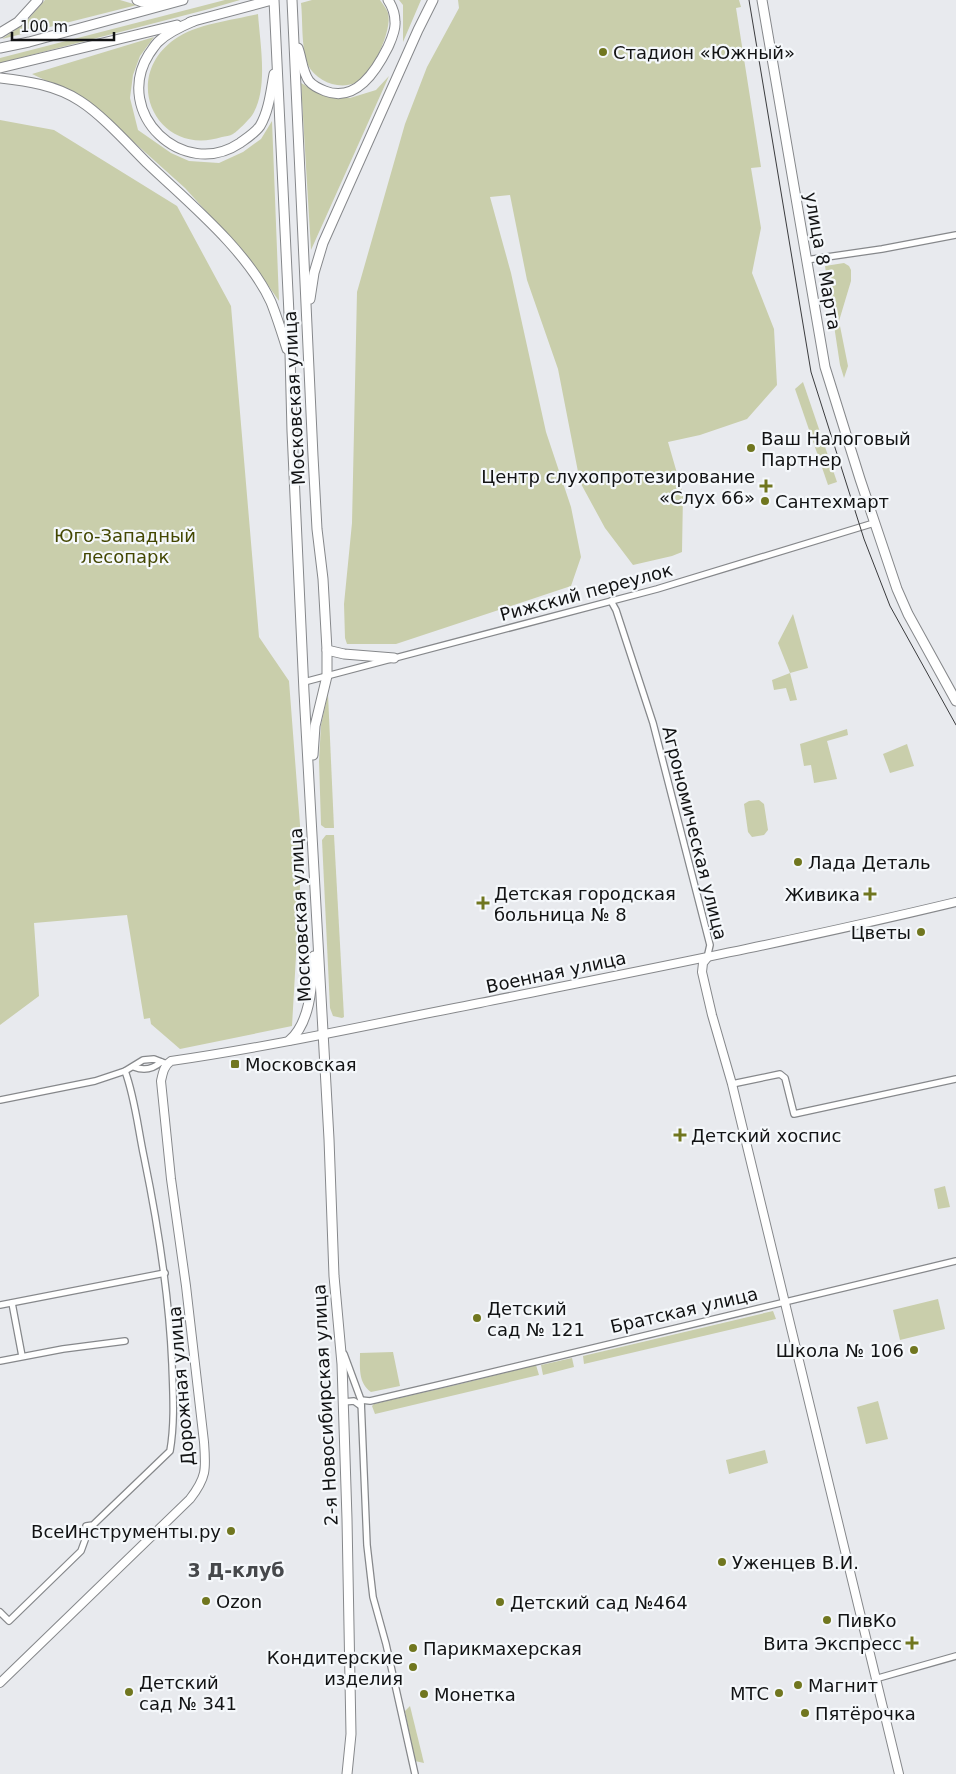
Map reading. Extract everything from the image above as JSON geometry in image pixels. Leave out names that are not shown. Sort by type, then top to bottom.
[{"type":"main road","points":[[0,33],[18,22],[38,0]]},
{"type":"main road","points":[[137,0],[142,2],[166,0]]},
{"type":"main road","points":[[0,48],[29,42],[183,0]]},
{"type":"main road","points":[[0,68],[273,0]]},
{"type":"main road","name":"Московская улица","points":[[273,0],[289,314],[304,682],[323,1034]]},
{"type":"main road","name":"Московская улица","points":[[292,0],[317,529],[323,579],[327,650],[327,676],[315,726],[310,793]]},
{"type":"main road","points":[[293,37],[303,68],[310,81],[319,89],[330,93],[346,93],[355,89],[371,76],[390,43],[396,22],[388,0]]},
{"type":"main road","points":[[307,316],[314,273],[323,243],[433,0]]},
{"type":"main road","name":"улица 8 Марта","points":[[762,0],[825,367],[894,580],[908,614],[956,701]]},
{"type":"main road","points":[[194,21],[172,31],[157,42],[141,72],[140,103],[150,125],[172,146],[190,152],[208,154],[229,150],[254,132],[260,126],[265,113],[277,62]]},
{"type":"main road","points":[[0,78],[28,81],[49,87],[81,101],[147,162],[225,238],[252,271],[270,301],[290,356]]},
{"type":"main road","points":[[327,650],[344,654],[394,658]]},
{"type":"main road","points":[[290,1040],[300,1030],[311,995],[314,954],[318,944]]},
{"type":"main road","name":"2-я Новосибирская улица","points":[[323,1034],[334,1276],[341,1345],[347,1519],[351,1734],[347,1774]]},
{"type":"street","points":[[806,260],[882,249],[956,235]]},
{"type":"street","name":"Рижский переулок","points":[[304,682],[611,601],[874,523]]},
{"type":"street","name":"Агрономическая улица","points":[[611,601],[616,610],[653,723],[710,945],[707,958],[703,963],[702,972],[732,1084],[899,1774]]},
{"type":"street","name":"Военная улица","points":[[164,1063],[154,1059],[144,1060],[138,1062],[134,1067],[146,1069],[172,1061],[323,1034],[648,968],[707,958],[956,902]]},
{"type":"street","name":"Дорожная улица","points":[[0,1683],[190,1499],[202,1484],[206,1466],[204,1442],[186,1286],[171,1180],[161,1081],[164,1063]]},
{"type":"street","points":[[0,1100],[95,1081],[134,1067]]},
{"type":"street","points":[[0,1612],[8,1621],[81,1551],[85,1540],[86,1526],[93,1525],[170,1451],[173,1435],[174,1404],[165,1273],[125,1071]]},
{"type":"street","points":[[732,1084],[780,1074],[784,1078],[794,1114],[956,1079]]},
{"type":"street","name":"Братская улица","points":[[343,1402],[370,1402],[956,1261]]},
{"type":"street","points":[[0,1305],[165,1273]]},
{"type":"street","points":[[12,1302],[22,1356]]},
{"type":"street","points":[[0,1361],[126,1341]]},
{"type":"street","points":[[341,1345],[361,1403],[368,1545],[373,1597],[386,1644],[414,1774]]},
{"type":"street","points":[[875,1679],[956,1656]]},
{"type":"green space","points":[[45,0],[120,0],[137,5],[2,39],[24,24]]},
{"type":"green space","points":[[225,0],[240,0],[0,63],[0,58]]},
{"type":"green space","points":[[312,0],[380,0],[387,10],[389,21],[384,41],[368,72],[355,83],[335,85],[328,83],[316,76],[308,65],[303,43],[301,3]]},
{"type":"green space","points":[[399,0],[421,0],[403,42],[403,5]]},
{"type":"green space","points":[[458,0],[739,0],[741,7],[736,8],[761,167],[751,168],[761,228],[752,273],[774,329],[777,385],[747,419],[700,435],[668,442],[683,494],[682,552],[633,565],[605,528],[580,482],[558,369],[527,280],[510,195],[490,197],[511,273],[546,432],[571,507],[581,557],[571,586],[396,644],[347,644],[345,638],[344,604],[352,523],[357,292],[405,124],[427,67],[459,8]]},
{"type":"green space","points":[[258,14],[262,77],[258,102],[251,117],[232,135],[199,140],[179,136],[164,126],[153,110],[148,93],[150,74],[158,55],[175,39],[193,30],[215,23]]},
{"type":"green space","points":[[154,37],[140,56],[133,75],[130,98],[138,130],[171,153],[189,161],[219,163],[243,152],[261,139],[272,121],[279,301],[252,262],[185,188],[107,118],[70,92],[32,74]]},
{"type":"green space","points":[[389,76],[311,250],[301,83],[322,95],[350,98],[376,90]]},
{"type":"green space","name":"Юго-Западный лесопарк","points":[[0,120],[54,130],[177,206],[231,306],[259,637],[289,681],[302,851],[292,1026],[180,1049],[151,1024],[150,1018],[144,1019],[127,915],[34,923],[39,996],[0,1025]]},
{"type":"green space","points":[[844,263],[851,270],[851,281],[839,321],[848,366],[844,378],[840,365],[825,266]]},
{"type":"green space","points":[[803,382],[837,482],[828,485],[795,389]]},
{"type":"green space","points":[[793,614],[808,668],[790,673],[778,643]]},
{"type":"green space","points":[[790,673],[797,700],[790,701],[786,688],[774,690],[772,680]]},
{"type":"green space","points":[[328,694],[334,828],[325,828],[321,825],[319,761],[321,725]]},
{"type":"green space","points":[[847,729],[848,735],[827,741],[837,779],[814,783],[811,765],[804,766],[800,744]]},
{"type":"green space","points":[[907,744],[914,766],[890,773],[883,754]]},
{"type":"green space","points":[[759,800],[764,804],[768,830],[764,835],[752,837],[748,832],[744,804],[749,801]]},
{"type":"green space","points":[[326,835],[334,835],[344,1017],[342,1018],[333,1016],[330,1008],[322,840]]},
{"type":"green space","points":[[945,1186],[950,1207],[938,1209],[934,1189]]},
{"type":"green space","points":[[938,1299],[945,1329],[900,1340],[893,1310]]},
{"type":"green space","points":[[773,1311],[776,1319],[584,1364],[583,1356]]},
{"type":"green space","points":[[393,1352],[400,1386],[371,1392],[362,1379],[360,1353]]},
{"type":"green space","points":[[572,1358],[574,1367],[543,1375],[541,1365]]},
{"type":"green space","points":[[536,1365],[539,1375],[375,1414],[372,1406],[374,1404]]},
{"type":"green space","points":[[878,1401],[888,1439],[866,1444],[857,1407]]},
{"type":"green space","points":[[765,1450],[768,1463],[729,1474],[726,1460]]},
{"type":"green space","points":[[410,1706],[424,1763],[415,1761],[405,1711]]},
{"type":"tram line","points":[[749,0],[811,372],[864,539],[890,606],[956,725]]},
{"type":"place","name":"Стадион «Южный»","points":[[603,52]]},
{"type":"place","name":"Ваш Налоговый Партнер","points":[[751,448]]},
{"type":"place","name":"Центр слухопротезирование «Слух 66»","points":[[766,486]]},
{"type":"place","name":"Сантехмарт","points":[[765,501]]},
{"type":"place","name":"Лада Деталь","points":[[798,862]]},
{"type":"place","name":"Живика","points":[[870,894]]},
{"type":"place","name":"Детская городская больница № 8","points":[[483,903]]},
{"type":"place","name":"Цветы","points":[[921,932]]},
{"type":"place","name":"Московская","points":[[235,1064]]},
{"type":"place","name":"Детский хоспис","points":[[680,1135]]},
{"type":"place","name":"Детский сад № 121","points":[[477,1318]]},
{"type":"place","name":"Школа № 106","points":[[914,1350]]},
{"type":"place","name":"ВсеИнструменты.ру","points":[[231,1531]]},
{"type":"place","name":"Уженцев В.И.","points":[[722,1562]]},
{"type":"place","name":"Ozon","points":[[206,1601]]},
{"type":"place","name":"Детский сад №464","points":[[500,1602]]},
{"type":"place","name":"ПивКо","points":[[827,1620]]},
{"type":"place","name":"Вита Экспресс","points":[[912,1643]]},
{"type":"place","name":"Парикмахерская","points":[[413,1648]]},
{"type":"place","name":"Кондитерские изделия","points":[[413,1667]]},
{"type":"place","name":"Магнит","points":[[798,1685]]},
{"type":"place","name":"Детский сад № 341","points":[[129,1692]]},
{"type":"place","name":"МТС","points":[[779,1693]]},
{"type":"place","name":"Монетка","points":[[424,1694]]},
{"type":"place","name":"Пятёрочка","points":[[805,1713]]},
{"type":"district","name":"3 Д-клуб","points":[[236,1570]]}]
